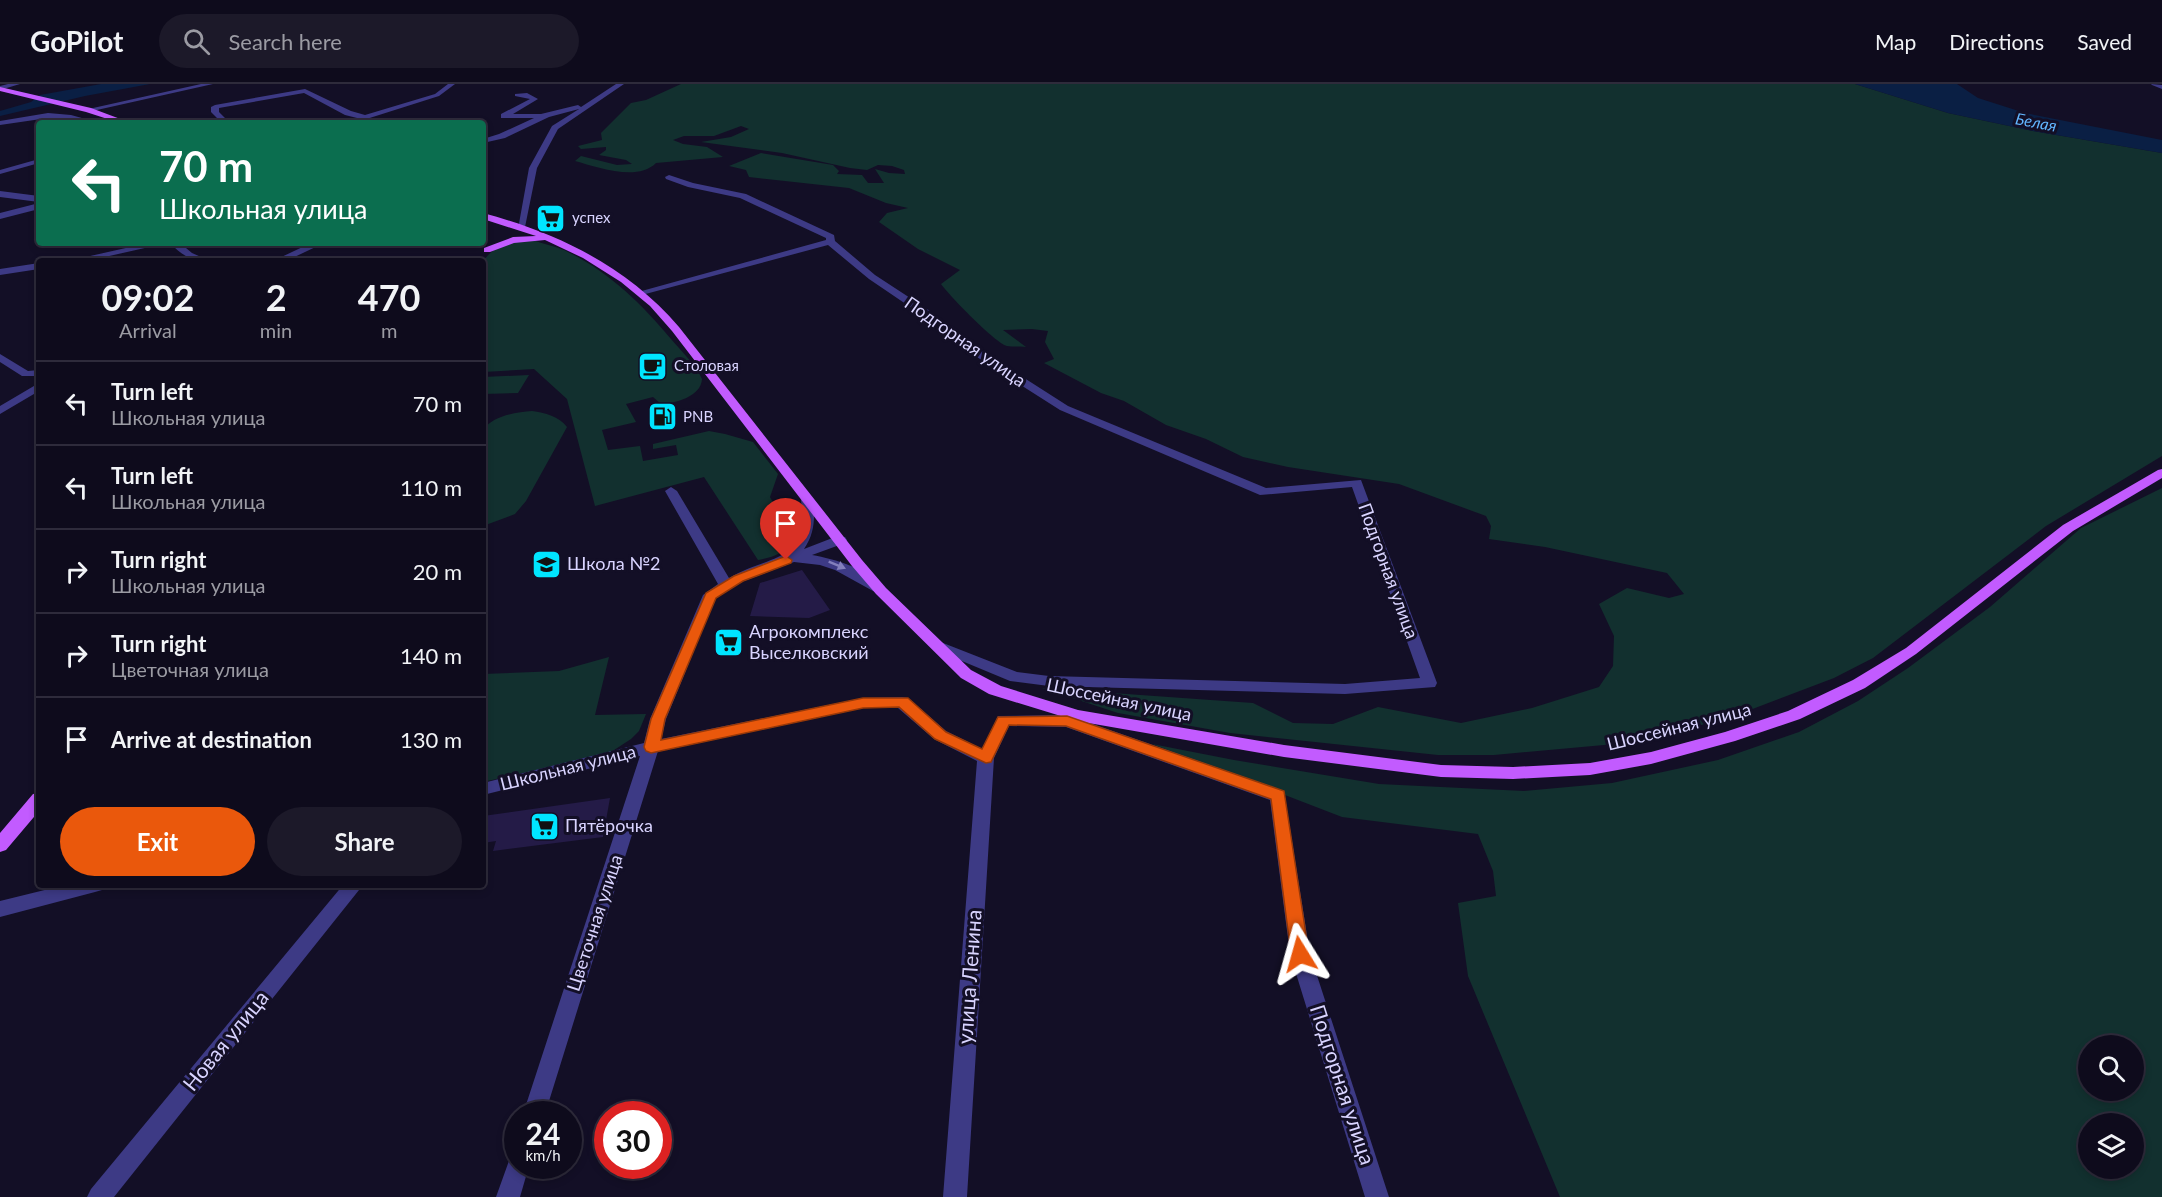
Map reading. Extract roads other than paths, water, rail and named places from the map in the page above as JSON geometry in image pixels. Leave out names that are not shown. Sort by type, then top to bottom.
[{"type":"main road","points":[[0,88],[118,120]]},
{"type":"main road","points":[[484,252],[494,225]]},
{"type":"main road","name":"Шоссейная улица","points":[[494,225],[521,227],[550,238],[609,270],[641,294],[666,319],[696,355],[881,591],[966,674],[996,690],[1077,715],[1284,751],[1441,771],[1512,773],[1579,769],[1651,758],[1729,737],[1794,715],[1860,684],[1911,651],[2068,528],[2158,475]]},
{"type":"main road","points":[[484,252],[521,227]]},
{"type":"main road","points":[[484,252],[518,239],[550,238]]},
{"type":"main road","points":[[0,845],[36,803]]},
{"type":"street","points":[[0,88],[17,84]]},
{"type":"street","points":[[88,110],[210,84]]},
{"type":"street","points":[[356,120],[437,95],[452,84]]},
{"type":"street","points":[[521,227],[533,168],[555,128],[621,84]]},
{"type":"street","points":[[2154,84],[2162,87]]},
{"type":"street","points":[[223,120],[215,112],[215,107],[305,91],[348,113],[364,117]]},
{"type":"street","points":[[517,95],[526,95],[535,99],[504,116],[546,115]]},
{"type":"street","points":[[486,140],[502,136],[546,115],[592,103]]},
{"type":"street","points":[[0,123],[43,114],[78,120]]},
{"type":"street","points":[[0,172],[36,162]]},
{"type":"street","name":"Подгорная улица","points":[[669,177],[691,185],[743,196],[831,237],[830,242],[872,277],[926,313],[970,348],[1064,408],[1265,492],[1357,483],[1429,683],[1345,689],[1049,681],[1015,677],[938,646]]},
{"type":"street","points":[[0,194],[36,199]]},
{"type":"street","points":[[0,216],[36,207]]},
{"type":"street","points":[[641,294],[830,242]]},
{"type":"street","points":[[87,258],[147,246]]},
{"type":"street","points":[[178,246],[189,255],[198,258]]},
{"type":"street","points":[[285,258],[313,246]]},
{"type":"street","points":[[0,272],[36,266]]},
{"type":"street","points":[[0,357],[26,374],[36,373]]},
{"type":"street","points":[[0,411],[36,388]]},
{"type":"street","points":[[670,491],[726,586]]},
{"type":"street","points":[[786,560],[797,549],[809,528],[807,499]]},
{"type":"street","name":"Цветочная улица","points":[[538,1101],[658,719],[710,595],[739,578],[840,540]]},
{"type":"street","points":[[786,560],[825,561],[858,574],[881,591]]},
{"type":"street","name":"Школьная улица","points":[[486,788],[651,747],[863,703],[902,702],[940,735],[986,758]]},
{"type":"street","name":"Подгорная улица","points":[[986,758],[1004,720],[1067,721],[1278,795],[1300,954],[1377,1197]]},
{"type":"street","name":"улица Ленина","points":[[955,1197],[986,758]]},
{"type":"street","points":[[0,909],[82,888]]},
{"type":"street","name":"Новая улица","points":[[99,1197],[352,888]]},
{"type":"street","points":[[507,1197],[513,1179]]},
{"type":"water","points":[[101,84],[150,84],[85,96],[0,116],[0,111],[31,102],[40,95]]},
{"type":"water","name":"Белая","points":[[1855,84],[1957,84],[1978,98],[2025,113],[2162,140],[2162,153],[2033,131],[1948,113]]},
{"type":"place","name":"успех","points":[[551,218]]},
{"type":"place","name":"Столовая","points":[[653,366]]},
{"type":"place","name":"PNB","points":[[662,417]]},
{"type":"place","name":"Школа №2","points":[[546,564]]},
{"type":"place","name":"Агрокомплекс Выселковский","points":[[728,642]]},
{"type":"place","name":"Пятёрочка","points":[[544,826]]}]
